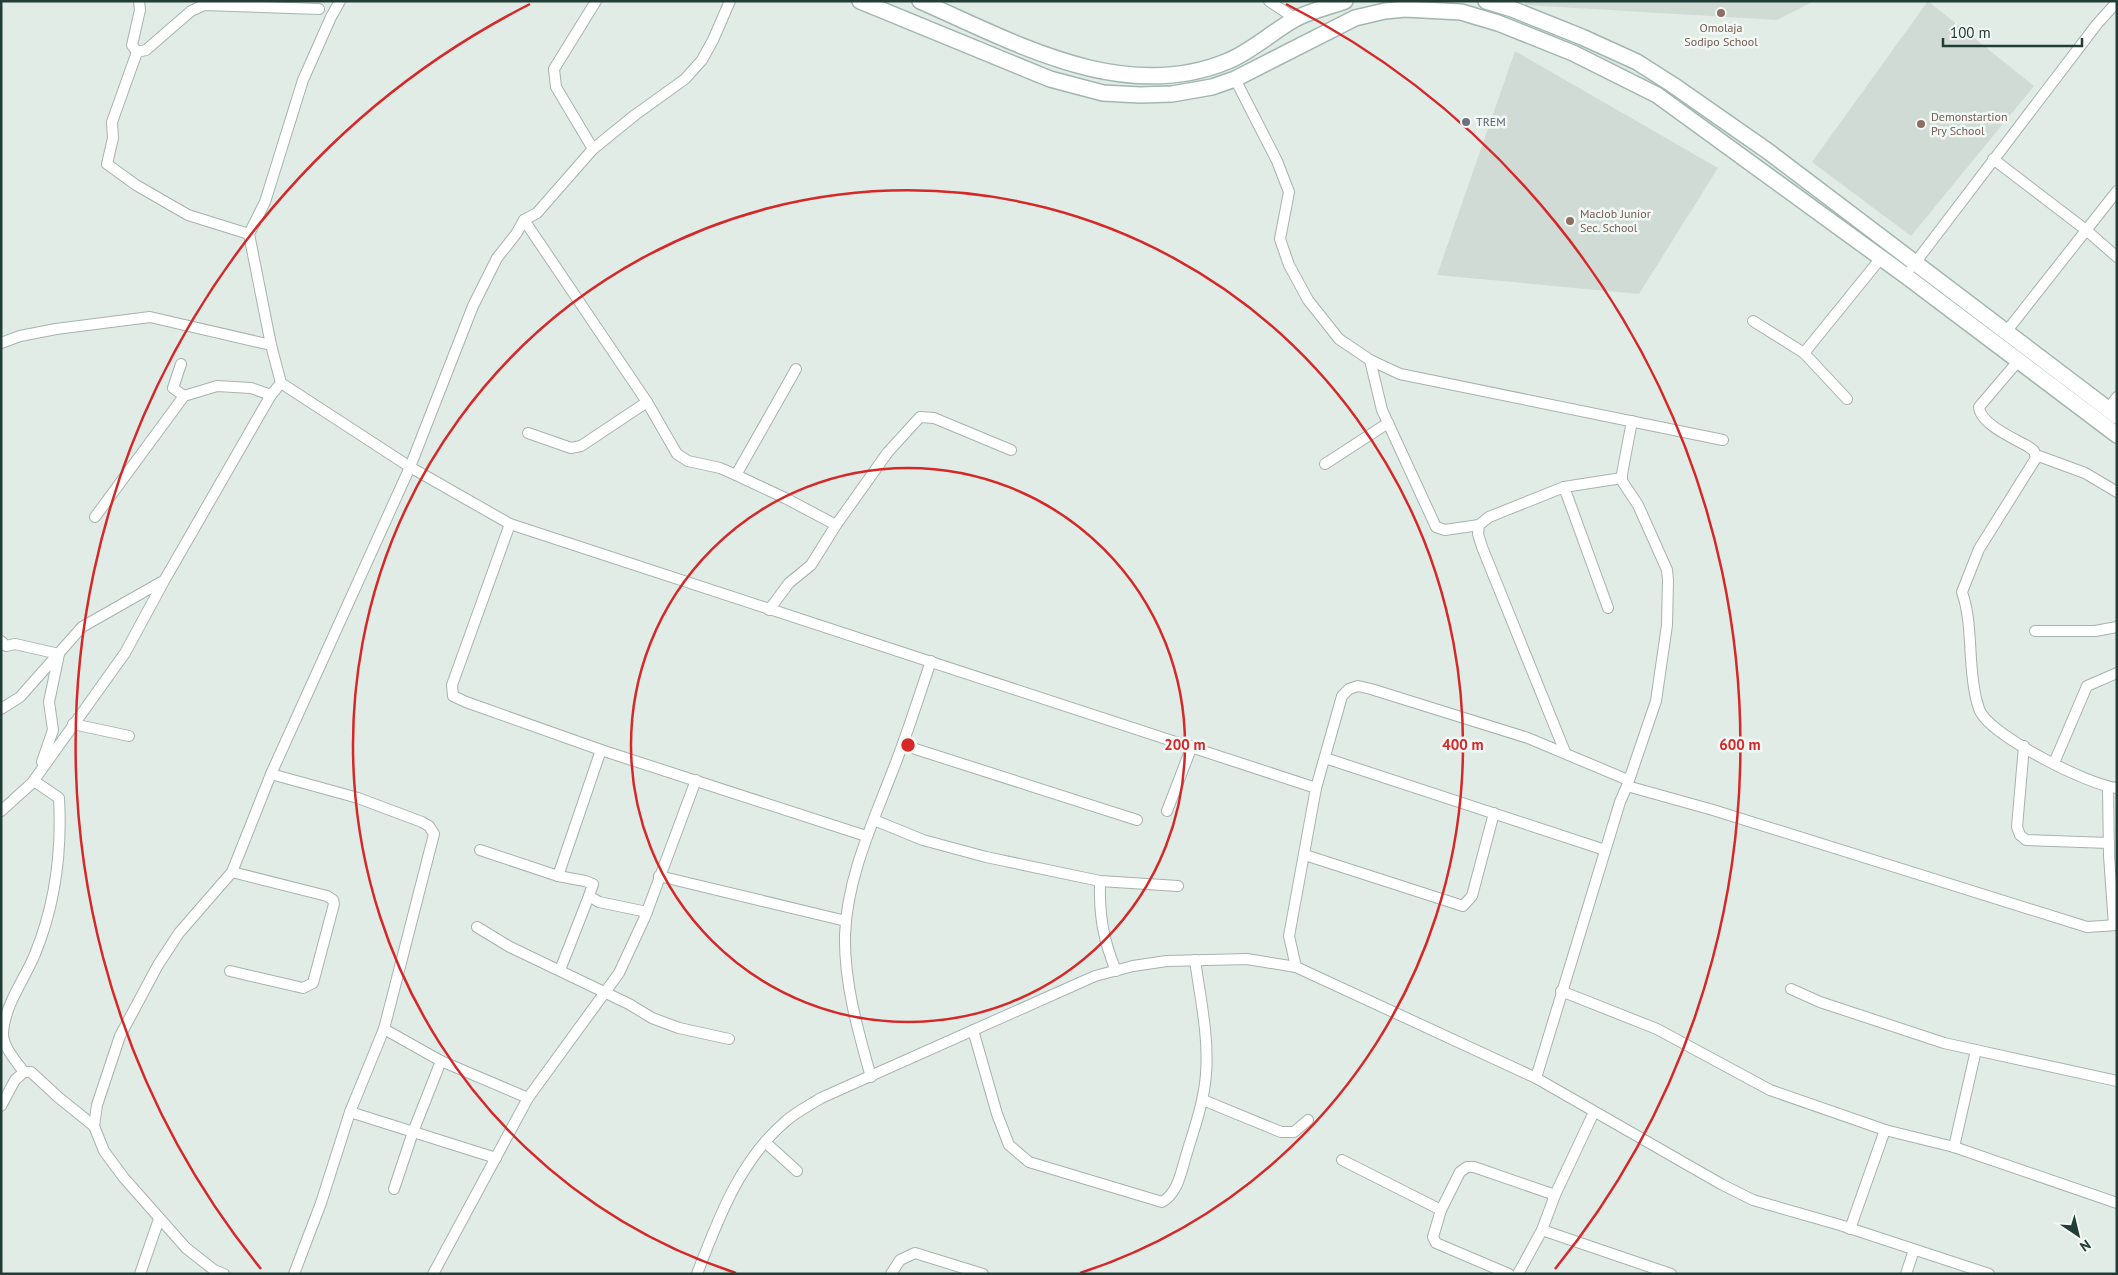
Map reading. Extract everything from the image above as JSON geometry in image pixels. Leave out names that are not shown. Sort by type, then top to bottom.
[{"type":"main road","points":[[860,1],[1050,79],[1103,93],[1172,94],[1212,86],[1235,79],[1355,18],[1406,5],[1461,12],[1498,22],[1630,80],[1658,95],[1882,258],[2117,435]]},
{"type":"main road","points":[[920,1],[1052,58],[1102,72],[1136,76],[1169,75],[1197,70],[1228,61],[1246,52],[1296,19],[1345,1]]},
{"type":"main road","points":[[1486,1],[1512,8],[1637,62],[1702,104],[1916,262],[2006,332],[2114,407]]},
{"type":"street","points":[[137,52],[132,45],[140,10],[140,1]]},
{"type":"street","points":[[340,1],[303,80],[279,152],[265,202],[248,234],[271,345],[281,383],[410,468],[510,524],[1316,788]]},
{"type":"street","points":[[593,149],[556,87],[554,69],[596,1]]},
{"type":"street","points":[[94,1126],[97,1105],[120,1036],[158,965],[179,933],[232,872],[271,774],[410,468],[473,306],[497,258],[516,234],[524,220],[537,213],[593,149],[635,115],[685,79],[702,60],[730,1]]},
{"type":"street","points":[[1269,1],[1296,19]]},
{"type":"street","points":[[1906,276],[1993,159],[2097,24],[2117,2]]},
{"type":"street","points":[[137,52],[146,50],[191,11],[204,5],[316,5],[331,17]]},
{"type":"street","points":[[137,52],[112,122],[113,138],[107,164],[136,185],[188,215],[248,234]]},
{"type":"street","points":[[1235,79],[1277,161],[1289,192],[1280,239],[1289,265],[1308,300],[1339,339],[1370,360],[1400,374],[1722,440]]},
{"type":"street","points":[[1993,159],[2086,230],[2117,257]]},
{"type":"street","points":[[2006,332],[2117,191]]},
{"type":"street","points":[[524,220],[647,402],[677,454],[688,461],[720,468],[736,474],[836,525]]},
{"type":"street","points":[[1804,353],[1882,258]]},
{"type":"street","points":[[1,343],[20,336],[56,329],[150,317],[271,345]]},
{"type":"street","points":[[1753,321],[1804,353],[1847,399]]},
{"type":"street","points":[[1370,360],[1382,410],[1436,526],[1445,530],[1480,525],[1489,517],[1564,487],[1622,478]]},
{"type":"street","points":[[2019,360],[1981,402],[1979,412],[1990,424],[2029,448],[2036,455],[2085,472],[2117,492]]},
{"type":"street","points":[[181,364],[173,388],[184,396]]},
{"type":"street","points":[[736,474],[796,369]]},
{"type":"street","points":[[1,811],[37,776],[125,653],[164,581],[272,395],[281,383]]},
{"type":"street","points":[[95,517],[184,396],[217,386],[251,388],[272,395]]},
{"type":"street","points":[[528,433],[571,448],[581,446],[647,402]]},
{"type":"street","points":[[769,610],[789,583],[811,565],[836,525],[888,452],[920,417],[934,418],[1011,450]]},
{"type":"street","points":[[1536,1078],[1620,802],[1656,701],[1667,625],[1668,580],[1667,570],[1642,514],[1622,478],[1632,421]]},
{"type":"street","points":[[1325,464],[1388,423]]},
{"type":"street","points":[[1296,967],[1289,936],[1316,788],[1342,696],[1349,689],[1358,686],[1422,703],[1528,738],[1565,752],[1628,783],[1713,810],[2087,926],[2115,925],[2108,843],[2112,787],[2054,763],[1993,726],[1981,712],[1973,677],[1968,608],[1962,592],[1979,549],[2033,465],[2036,455]]},
{"type":"street","points":[[1564,487],[1608,608]]},
{"type":"street","points":[[510,524],[452,685],[453,696],[601,750],[866,836]]},
{"type":"street","points":[[1480,525],[1478,534],[1482,547],[1565,752]]},
{"type":"street","points":[[1,709],[20,697],[82,628],[164,581]]},
{"type":"street","points":[[2036,631],[2095,631],[2117,627]]},
{"type":"street","points":[[1,641],[6,646],[15,644],[59,654]]},
{"type":"street","points":[[37,776],[53,730],[49,702],[59,654]]},
{"type":"street","points":[[871,1076],[858,1033],[847,967],[846,921],[851,890],[866,836],[903,745],[931,661]]},
{"type":"street","points":[[2054,763],[2087,686],[2117,672]]},
{"type":"street","points":[[73,724],[130,736]]},
{"type":"street","points":[[903,745],[1138,820]]},
{"type":"street","points":[[1167,811],[1192,746]]},
{"type":"street","points":[[2024,746],[2017,827],[2020,835],[2026,840],[2108,843]]},
{"type":"street","points":[[558,876],[601,750]]},
{"type":"street","points":[[1325,758],[1605,850]]},
{"type":"street","points":[[271,774],[358,798],[422,822],[429,826],[434,834],[384,1029],[350,1112],[321,1203],[294,1274]]},
{"type":"street","points":[[24,1072],[13,1058],[4,1036],[4,1030],[11,1005],[35,954],[56,886],[60,822],[59,798],[37,776]]},
{"type":"street","points":[[433,1274],[528,1098],[619,973],[647,912],[696,780]]},
{"type":"street","points":[[1305,855],[1463,906],[1472,896],[1494,813]]},
{"type":"street","points":[[874,820],[923,840],[1100,881],[1178,886]]},
{"type":"street","points":[[480,850],[558,876],[593,884],[560,970]]},
{"type":"street","points":[[230,971],[303,988],[309,986],[313,983],[334,904],[333,900],[327,896],[232,872]]},
{"type":"street","points":[[659,876],[846,921]]},
{"type":"street","points":[[1100,881],[1100,921],[1106,946],[1116,971]]},
{"type":"street","points":[[589,896],[599,902],[647,912]]},
{"type":"street","points":[[477,926],[510,947],[560,970],[652,1018],[680,1028],[729,1039]]},
{"type":"street","points":[[697,1274],[716,1225],[746,1168],[764,1142],[787,1120],[821,1098],[1096,976],[1167,960],[1247,959],[1296,967],[1536,1078],[1721,1184],[1753,1200],[1989,1274]]},
{"type":"street","points":[[974,1030],[997,1114],[1009,1145],[1029,1162],[1162,1202],[1173,1193],[1203,1100],[1207,1046],[1195,960]]},
{"type":"street","points":[[1791,989],[1820,1002],[1944,1043],[2117,1081]]},
{"type":"street","points":[[1561,991],[1657,1029],[1770,1090],[1885,1130],[1954,1147],[2117,1203]]},
{"type":"street","points":[[384,1029],[441,1061],[528,1098]]},
{"type":"street","points":[[1954,1147],[1976,1050]]},
{"type":"street","points":[[394,1189],[413,1132],[441,1061]]},
{"type":"street","points":[[1,1106],[15,1080],[24,1072],[31,1072],[94,1126],[104,1151],[124,1178],[186,1248],[214,1270],[224,1274]]},
{"type":"street","points":[[1203,1100],[1281,1132],[1294,1132],[1308,1120]]},
{"type":"street","points":[[350,1112],[496,1158]]},
{"type":"street","points":[[1518,1274],[1542,1230],[1555,1195],[1594,1112]]},
{"type":"street","points":[[1850,1229],[1885,1130]]},
{"type":"street","points":[[764,1142],[797,1171]]},
{"type":"street","points":[[1342,1160],[1440,1210]]},
{"type":"street","points":[[1509,1274],[1436,1243],[1434,1237],[1440,1210],[1460,1172],[1467,1167],[1474,1166],[1555,1195]]},
{"type":"street","points":[[140,1274],[159,1219]]},
{"type":"street","points":[[1542,1230],[1669,1273]]},
{"type":"street","points":[[1906,1274],[1914,1250]]},
{"type":"street","points":[[891,1274],[900,1260],[915,1253],[983,1274]]},
{"type":"shaded area","name":"Omolaja Sodipo School","points":[[1525,1],[1814,1],[1777,20],[1525,5]]},
{"type":"shaded area","name":"Demonstartion Pry School","points":[[1928,1],[2034,86],[1911,236],[1812,162]]},
{"type":"shaded area","name":"MacJob Junior Sec. School","points":[[1515,51],[1718,168],[1639,294],[1437,275]]},
{"type":"place","name":"Omolaja Sodipo School","points":[[1721,13]]},
{"type":"place","name":"TREM","points":[[1466,122]]},
{"type":"place","name":"Demonstartion Pry School","points":[[1921,124]]},
{"type":"place","name":"MacJob Junior Sec. School","points":[[1570,221]]}]
